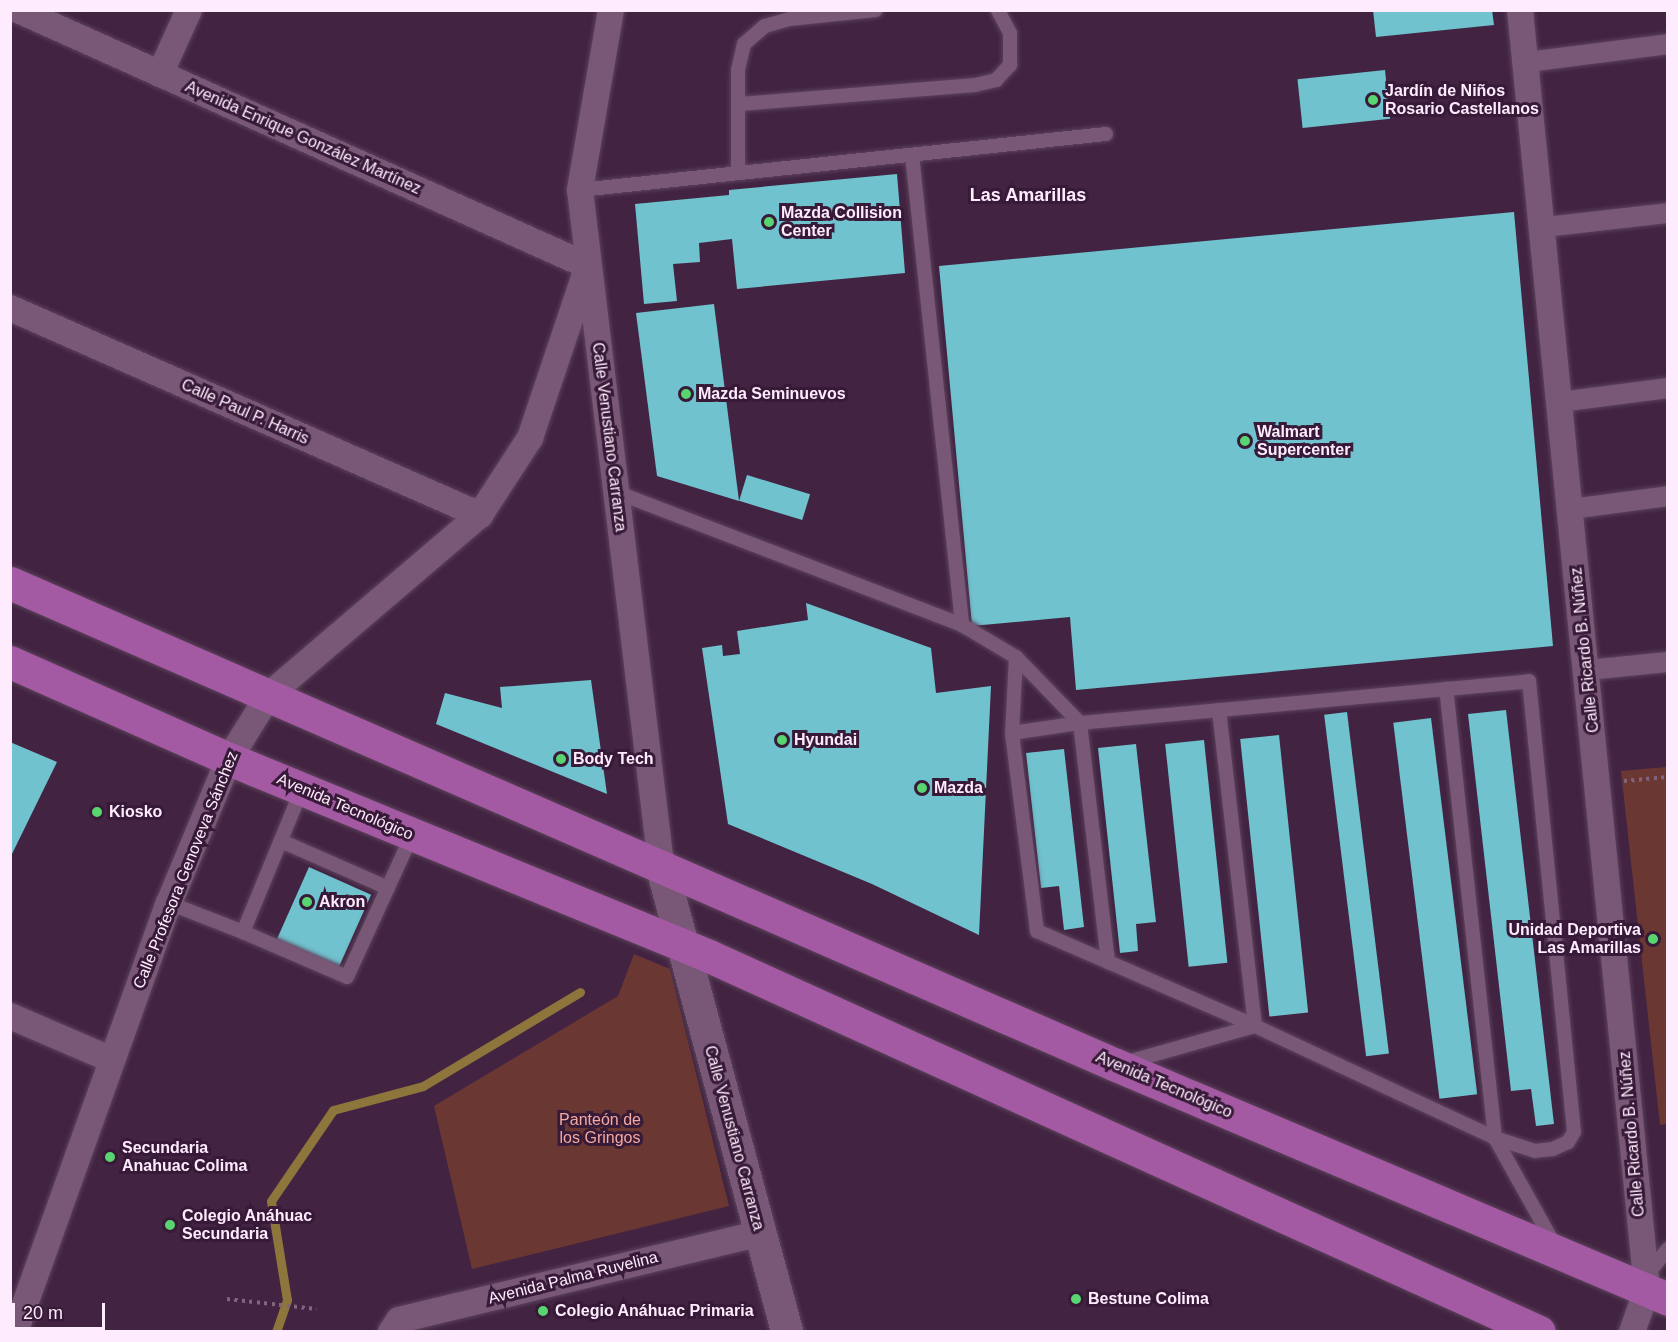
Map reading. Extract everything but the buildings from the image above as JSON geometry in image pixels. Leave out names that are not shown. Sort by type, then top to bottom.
[{"type":"main road","name":"Avenida Tecnológico","points":[[10,583],[663,865],[1116,1065],[1559,1253],[1653,1288]]},
{"type":"main road","name":"Avenida Tecnológico","points":[[10,662],[229,759],[695,951],[1539,1332]]},
{"type":"street","name":"Avenida Enrique González Martínez","points":[[18,10],[588,266]]},
{"type":"street","points":[[160,74],[189,10]]},
{"type":"street","name":"Calle Venustiano Carranza","points":[[610,10],[580,190],[663,865],[695,951],[760,1233],[787,1332]]},
{"type":"street","name":"Calle Ricardo B. Núñez","points":[[1520,10],[1528,62],[1560,402],[1653,1288]]},
{"type":"street","points":[[1528,62],[1668,44]]},
{"type":"street","points":[[1545,227],[1668,213]]},
{"type":"street","name":"Calle Profesora Genoveva Sánchez","points":[[15,1332],[169,903],[229,759],[269,694],[480,515],[530,438],[588,266]]},
{"type":"street","name":"Calle Paul P. Harris","points":[[10,309],[480,515]]},
{"type":"street","points":[[1560,402],[1668,388]]},
{"type":"street","points":[[1571,509],[1668,496]]},
{"type":"street","points":[[1588,670],[1668,662]]},
{"type":"street","points":[[10,1016],[112,1060]]},
{"type":"street","name":"Avenida Palma Ruvelina","points":[[391,1332],[399,1320],[760,1233]]},
{"type":"street","points":[[1632,1332],[1653,1288]]},
{"type":"lane","points":[[738,173],[740,104],[738,70],[744,44],[765,26],[789,19],[876,10]]},
{"type":"lane","points":[[740,104],[975,85],[996,80],[1010,65],[1010,33],[998,10]]},
{"type":"lane","points":[[580,190],[1106,134]]},
{"type":"lane","points":[[912,155],[962,626]]},
{"type":"lane","points":[[616,492],[962,626],[1016,657],[1080,723],[1108,962]]},
{"type":"lane","points":[[1012,733],[1080,723],[1529,681],[1574,1132],[1568,1142],[1536,1151],[1495,1138],[1255,1026],[1037,931],[1012,733],[1016,657]]},
{"type":"lane","points":[[1446,689],[1495,1138],[1559,1253]]},
{"type":"lane","points":[[1219,710],[1255,1026]]},
{"type":"lane","points":[[243,932],[302,788]]},
{"type":"lane","points":[[169,903],[347,977],[412,835]]},
{"type":"lane","points":[[281,841],[388,888]]},
{"type":"lane","points":[[1116,1065],[1255,1026]]},
{"type":"lane","points":[[1653,1288],[1668,1249]]},
{"type":"path","points":[[1599,784],[1668,777]]},
{"type":"path","points":[[227,1299],[316,1309]]},
{"type":"green space","name":"Unidad Deportiva Las Amarillas","points":[[1667,767],[1668,1124],[1660,1125],[1621,771]]},
{"type":"green space","name":"Panteón de los Gringos","points":[[634,954],[670,969],[729,1206],[472,1269],[434,1106],[618,996]]},
{"type":"waterway","points":[[276,1332],[287,1300],[271,1201],[333,1110],[423,1086],[580,992]]},
{"type":"place","name":"Jardín de Niños Rosario Castellanos","points":[[1373,100]]},
{"type":"place","name":"Mazda Collision Center","points":[[769,222]]},
{"type":"place","name":"Mazda Seminuevos","points":[[686,394]]},
{"type":"place","name":"Walmart Supercenter","points":[[1245,441]]},
{"type":"place","name":"Hyundai","points":[[782,740]]},
{"type":"place","name":"Body Tech","points":[[561,759]]},
{"type":"place","name":"Mazda","points":[[922,788]]},
{"type":"place","name":"Kiosko","points":[[97,812]]},
{"type":"place","name":"Akron","points":[[307,902]]},
{"type":"place","name":"Unidad Deportiva Las Amarillas","points":[[1653,939]]},
{"type":"place","name":"Secundaria Anahuac Colima","points":[[110,1157]]},
{"type":"place","name":"Colegio Anáhuac Secundaria","points":[[170,1225]]},
{"type":"place","name":"Bestune Colima","points":[[1076,1299]]},
{"type":"place","name":"Colegio Anáhuac Primaria","points":[[543,1311]]},
{"type":"district","name":"Las Amarillas","points":[[1028,195]]}]
